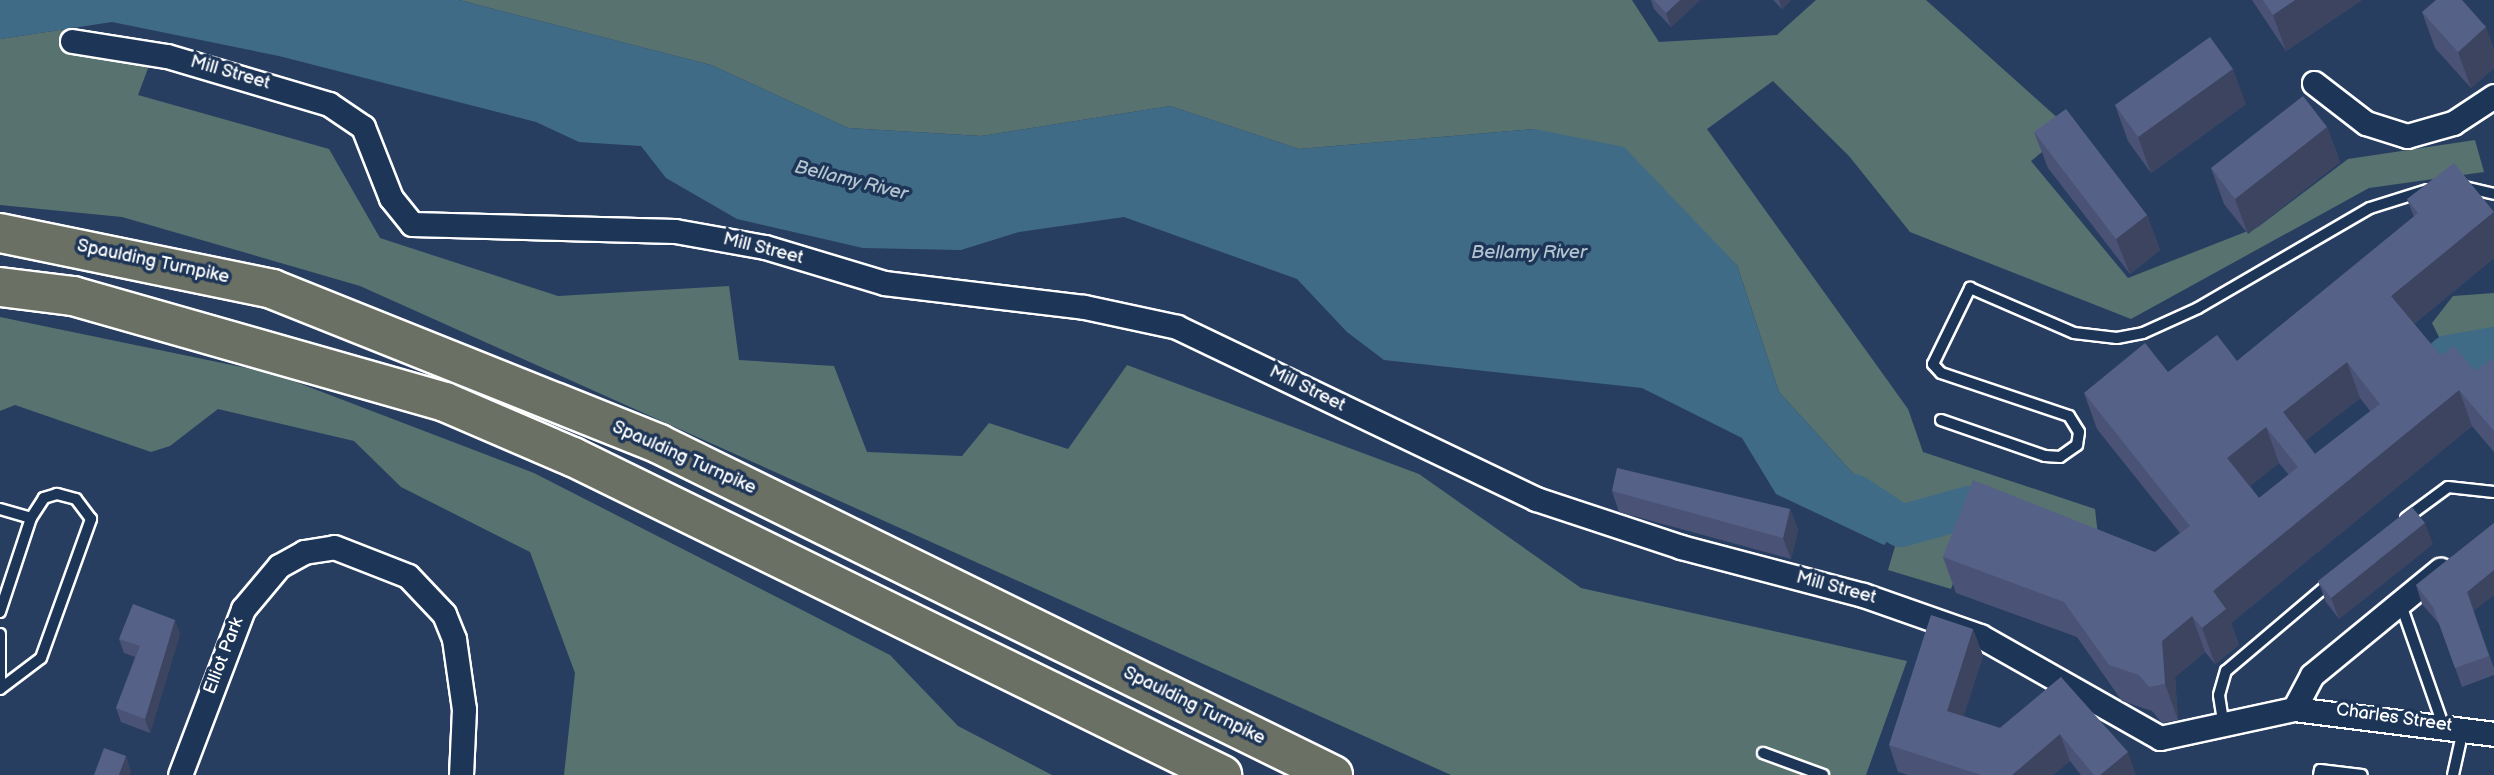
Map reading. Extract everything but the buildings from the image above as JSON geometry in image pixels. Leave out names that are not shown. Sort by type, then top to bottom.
[{"type":"highway","name":"Spaulding Turnpike","points":[[0,233],[272,289],[659,444],[1333,775]]},
{"type":"highway","points":[[0,287],[73,296],[445,402],[573,457],[1222,775]]},
{"type":"street","name":"Mill Street","points":[[72,41],[167,56],[329,104],[363,127],[391,198],[412,224],[675,231],[765,247],[884,283],[1141,316],[1225,348],[1536,499],[1630,532],[1863,595],[1980,636],[2146,734],[2175,738],[2294,709]]},
{"type":"street","points":[[2315,82],[2367,123],[2407,136],[2453,123],[2494,96]]},
{"type":"street","name":"Elliot Park","points":[[180,775],[243,609],[279,566],[304,552],[334,547],[408,576],[443,614],[454,639],[464,709],[461,775]]},
{"type":"street","points":[[2294,709],[2312,675],[2463,552]]},
{"type":"street","name":"Charles Street","points":[[2294,709],[2453,726],[2494,734]]},
{"type":"lane","points":[[1941,420],[2045,456],[2060,457],[2077,445],[2079,432],[2069,416],[1941,373],[1933,364],[1970,288],[2074,333],[2117,338],[2186,314],[2370,208],[2435,188],[2473,186],[2494,194]]},
{"type":"lane","points":[[2390,532],[2448,487],[2494,492]]},
{"type":"lane","points":[[0,612],[31,518],[44,498],[57,494],[76,499],[91,519],[41,658],[0,689]]},
{"type":"lane","points":[[0,509],[31,518]]},
{"type":"lane","points":[[2224,727],[2219,695],[2226,671],[2339,575]]},
{"type":"lane","points":[[2400,602],[2453,726],[2453,775]]},
{"type":"lane","points":[[0,634],[0,689]]},
{"type":"lane","points":[[1763,752],[1823,775]]},
{"type":"lane","points":[[2319,775],[2362,775]]},
{"type":"green space","points":[[459,0],[1632,0],[1659,42],[1777,35],[1816,0],[1926,0],[2070,129],[2031,161],[2128,278],[2258,227],[2348,159],[2475,140],[2484,172],[2369,188],[2131,319],[1910,232],[1849,156],[1773,81],[1707,129],[1908,409],[1923,452],[2095,509],[2100,553],[1981,508],[1951,589],[1888,570],[1901,526],[1779,392],[1737,265],[1534,129],[1299,149],[1170,106],[981,136],[848,128],[711,65]]},
{"type":"green space","points":[[66,29],[60,45],[150,63],[138,95],[329,149],[380,238],[558,296],[729,286],[739,360],[834,366],[867,452],[962,456],[989,423],[1068,449],[1127,365],[1419,474],[1581,588],[1907,661],[1866,775],[1451,775],[360,286],[122,217],[0,205],[0,39]]},
{"type":"green space","points":[[2494,293],[2494,383],[2457,373],[2432,323],[2453,296]]},
{"type":"green space","points":[[0,317],[275,374],[534,473],[890,655],[958,726],[1052,775],[564,775],[575,673],[530,552],[401,487],[354,441],[218,409],[170,446],[151,452],[15,405],[0,411]]},
{"type":"water","name":"Bellamy River","points":[[0,0],[459,0],[711,65],[848,128],[981,136],[1170,106],[1299,149],[1534,129],[1624,147],[1737,265],[1779,392],[1901,526],[1884,545],[1776,494],[1742,438],[1642,388],[1384,360],[1347,332],[1297,279],[1124,217],[1019,232],[961,250],[863,248],[737,219],[666,178],[641,146],[579,142],[536,122],[279,56],[112,22],[0,39]]},
{"type":"waterway","name":"Bellamy River","points":[[2435,368],[2449,356],[2494,348]]},
{"type":"waterway","name":"Bellamy River","points":[[1854,495],[1901,526],[1969,507],[2017,523]]}]
